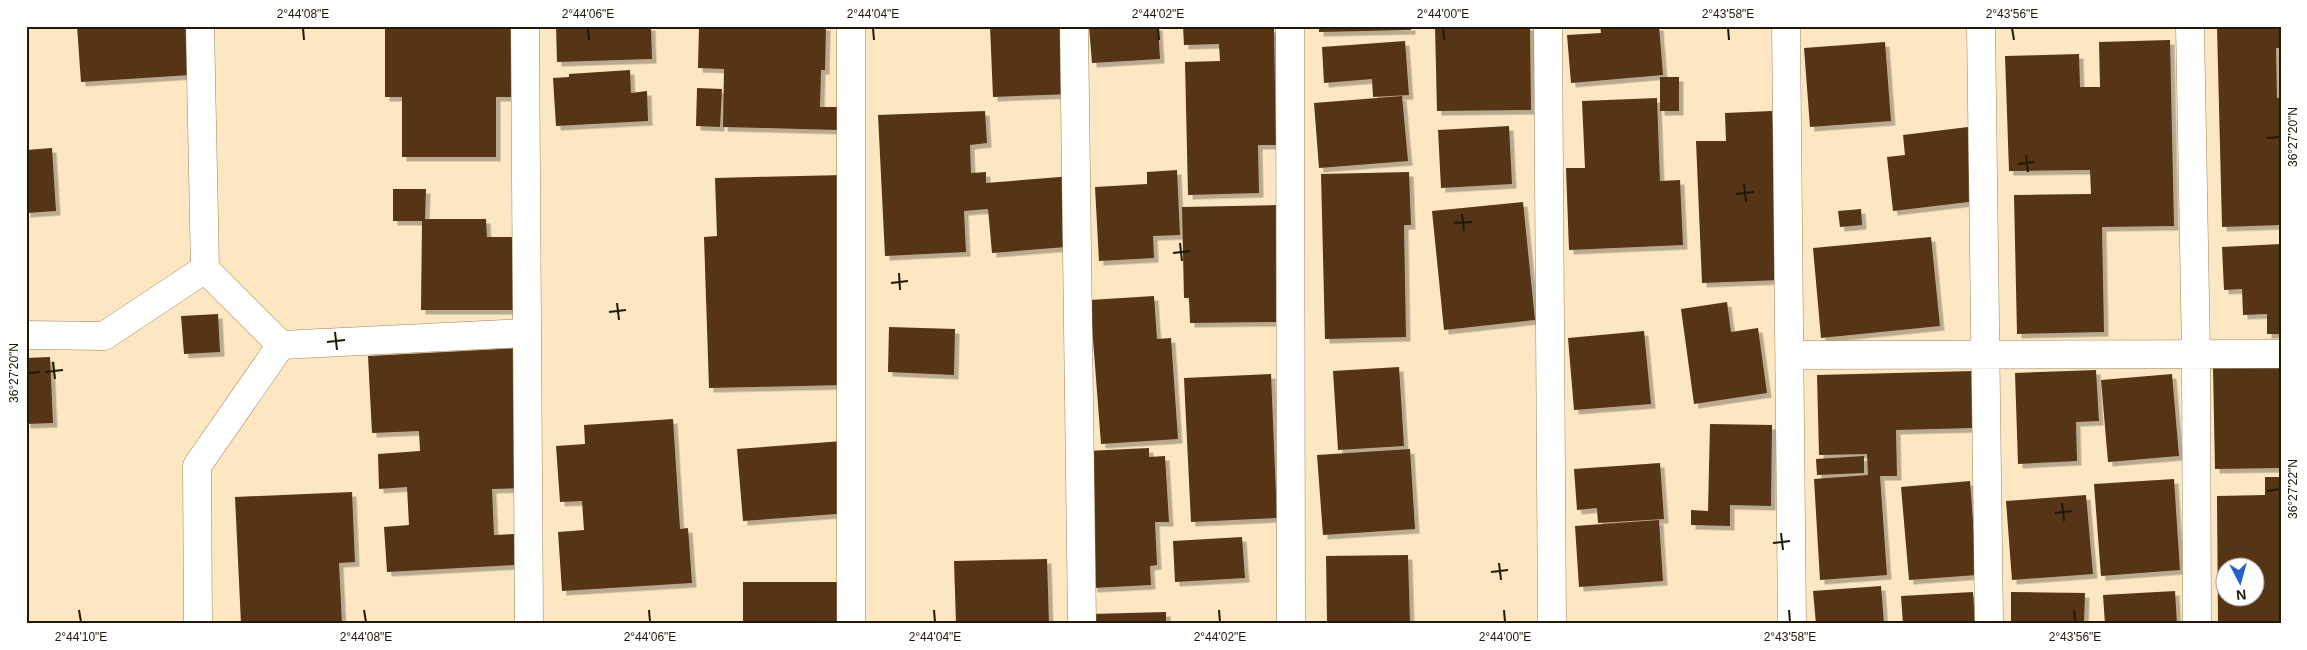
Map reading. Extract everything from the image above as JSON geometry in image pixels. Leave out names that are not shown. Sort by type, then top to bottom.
[{"type":"street","points":[[200,26],[205,269],[281,345],[527,333]]},
{"type":"street","points":[[525,26],[529,624]]},
{"type":"street","points":[[851,26],[852,624]]},
{"type":"street","points":[[1074,26],[1082,624]]},
{"type":"street","points":[[1290,26],[1291,624]]},
{"type":"street","points":[[1548,26],[1552,624]]},
{"type":"street","points":[[1786,26],[1792,624]]},
{"type":"street","points":[[1981,26],[1989,624]]},
{"type":"street","points":[[2190,26],[2196,354],[2197,624]]},
{"type":"street","points":[[26,335],[104,336],[205,269]]},
{"type":"street","points":[[198,624],[197,466],[281,345]]},
{"type":"street","points":[[1790,356],[2281,354]]},
{"type":"building","points":[[77,26],[187,26],[190,75],[81,82]]},
{"type":"building","points":[[385,26],[512,26],[513,97],[496,97],[496,157],[402,157],[402,97],[385,97]]},
{"type":"building","points":[[556,26],[651,26],[652,59],[557,62]]},
{"type":"building","points":[[699,26],[826,26],[825,70],[821,70],[820,107],[838,107],[838,130],[723,127],[724,69],[698,68]]},
{"type":"building","points":[[990,26],[1069,26],[1072,94],[993,97]]},
{"type":"building","points":[[1089,26],[1158,26],[1160,59],[1092,63]]},
{"type":"building","points":[[1183,26],[1274,28],[1276,145],[1258,145],[1259,193],[1188,195],[1185,62],[1220,61],[1219,44],[1184,45]]},
{"type":"building","points":[[1319,26],[1411,26],[1411,30],[1319,32]]},
{"type":"building","points":[[1435,26],[1530,26],[1531,110],[1437,111]]},
{"type":"building","points":[[1600,26],[1659,26],[1663,75],[1571,83],[1567,35],[1601,33]]},
{"type":"building","points":[[2217,26],[2281,26],[2281,48],[2276,48],[2277,98],[2281,98],[2281,225],[2222,227]]},
{"type":"building","points":[[2170,40],[2174,226],[2102,227],[2104,332],[2017,334],[2014,195],[2091,194],[2090,170],[2009,171],[2005,56],[2079,54],[2080,87],[2100,87],[2099,42]]},
{"type":"building","points":[[1405,41],[1409,95],[1373,97],[1372,79],[1324,83],[1322,47]]},
{"type":"building","points":[[1885,42],[1891,121],[1810,127],[1804,48]]},
{"type":"building","points":[[630,70],[631,93],[647,91],[648,121],[556,126],[553,78],[569,77],[569,74]]},
{"type":"building","points":[[1660,77],[1679,77],[1679,111],[1660,111]]},
{"type":"building","points":[[697,88],[722,89],[720,127],[696,126]]},
{"type":"building","points":[[1402,96],[1408,161],[1319,168],[1314,103]]},
{"type":"building","points":[[1657,98],[1660,181],[1680,180],[1683,245],[1569,250],[1566,168],[1585,168],[1582,101]]},
{"type":"building","points":[[985,111],[987,143],[970,145],[971,173],[986,172],[986,183],[1072,176],[1078,246],[992,253],[988,209],[964,211],[966,252],[885,256],[878,115]]},
{"type":"building","points":[[1772,111],[1780,280],[1702,283],[1696,141],[1726,141],[1725,113]]},
{"type":"building","points":[[1509,126],[1512,184],[1441,188],[1438,130]]},
{"type":"building","points":[[1968,127],[1977,201],[1893,211],[1887,157],[1905,155],[1903,135]]},
{"type":"building","points":[[52,148],[56,211],[26,213],[26,150]]},
{"type":"building","points":[[1177,170],[1180,235],[1153,236],[1154,258],[1099,261],[1095,187],[1147,184],[1147,172]]},
{"type":"building","points":[[1409,172],[1411,225],[1404,225],[1406,337],[1325,339],[1321,174]]},
{"type":"building","points":[[844,175],[844,385],[709,388],[704,237],[717,236],[715,178]]},
{"type":"building","points":[[393,189],[426,189],[425,219],[486,219],[487,237],[515,237],[515,310],[421,310],[422,221],[393,221]]},
{"type":"building","points":[[1523,202],[1535,320],[1444,330],[1432,211]]},
{"type":"building","points":[[1280,205],[1282,322],[1190,323],[1189,298],[1184,298],[1182,207]]},
{"type":"building","points":[[1861,209],[1862,225],[1840,227],[1838,211]]},
{"type":"building","points":[[1931,237],[1940,326],[1821,338],[1813,248]]},
{"type":"building","points":[[2281,244],[2281,334],[2267,334],[2267,314],[2243,315],[2242,289],[2224,290],[2222,247]]},
{"type":"building","points":[[1154,296],[1157,339],[1171,338],[1178,439],[1101,444],[1090,300]]},
{"type":"building","points":[[1727,302],[1731,332],[1758,328],[1767,393],[1694,404],[1681,309]]},
{"type":"building","points":[[218,314],[220,352],[184,354],[181,316]]},
{"type":"building","points":[[889,327],[955,329],[954,375],[888,372]]},
{"type":"building","points":[[1644,331],[1651,404],[1574,410],[1568,338]]},
{"type":"building","points":[[517,348],[524,488],[492,489],[494,535],[514,534],[516,565],[387,572],[384,527],[409,525],[407,487],[379,489],[378,454],[420,451],[419,431],[372,433],[368,356]]},
{"type":"building","points":[[50,357],[53,423],[26,424],[26,358]]},
{"type":"building","points":[[1399,367],[1404,446],[1338,450],[1333,371]]},
{"type":"building","points":[[2281,367],[2281,468],[2215,469],[2213,368]]},
{"type":"building","points":[[2096,370],[2099,421],[2076,422],[2077,461],[2018,464],[2015,373]]},
{"type":"building","points":[[1973,371],[1974,428],[1896,430],[1897,476],[1880,476],[1887,575],[1820,580],[1814,479],[1868,475],[1867,454],[1819,455],[1817,375]]},
{"type":"building","points":[[1271,374],[1277,518],[1191,522],[1184,378]]},
{"type":"building","points":[[2172,374],[2179,456],[2108,462],[2101,380]]},
{"type":"building","points":[[673,419],[680,529],[688,528],[692,583],[562,591],[558,532],[584,530],[582,501],[560,502],[556,446],[585,444],[584,425]]},
{"type":"building","points":[[1710,424],[1772,425],[1771,506],[1730,505],[1730,526],[1691,525],[1691,510],[1708,511]]},
{"type":"building","points":[[843,441],[849,513],[743,521],[737,449]]},
{"type":"building","points":[[1149,448],[1149,457],[1165,456],[1169,522],[1155,522],[1157,565],[1150,566],[1151,585],[1093,588],[1086,451]]},
{"type":"building","points":[[1410,449],[1415,529],[1323,535],[1317,455]]},
{"type":"building","points":[[1864,456],[1864,473],[1817,475],[1816,459]]},
{"type":"building","points":[[1660,463],[1664,519],[1598,523],[1597,508],[1577,510],[1574,469]]},
{"type":"building","points":[[2265,477],[2281,477],[2281,624],[2218,624],[2218,608],[2264,608],[2264,558],[2217,558],[2217,496],[2265,495]]},
{"type":"building","points":[[2174,479],[2180,570],[2101,576],[2094,484]]},
{"type":"building","points":[[1970,481],[1977,575],[1909,580],[1901,487]]},
{"type":"building","points":[[352,492],[355,562],[339,563],[342,624],[241,624],[235,497]]},
{"type":"building","points":[[2086,495],[2093,574],[2012,580],[2006,501]]},
{"type":"building","points":[[1659,520],[1663,581],[1579,587],[1575,526]]},
{"type":"building","points":[[1242,537],[1245,578],[1175,582],[1173,541]]},
{"type":"building","points":[[1408,555],[1410,624],[1327,624],[1326,556]]},
{"type":"building","points":[[1047,559],[1049,624],[956,624],[954,561]]},
{"type":"building","points":[[743,582],[840,582],[840,624],[743,624]]},
{"type":"building","points":[[1881,586],[1884,624],[1816,624],[1813,591]]},
{"type":"building","points":[[2175,591],[2177,624],[2105,624],[2103,595]]},
{"type":"building","points":[[1973,592],[1975,624],[1903,624],[1901,596]]},
{"type":"building","points":[[2011,592],[2085,593],[2084,624],[2011,624]]},
{"type":"building","points":[[1166,612],[1166,624],[1091,624],[1091,614]]}]
